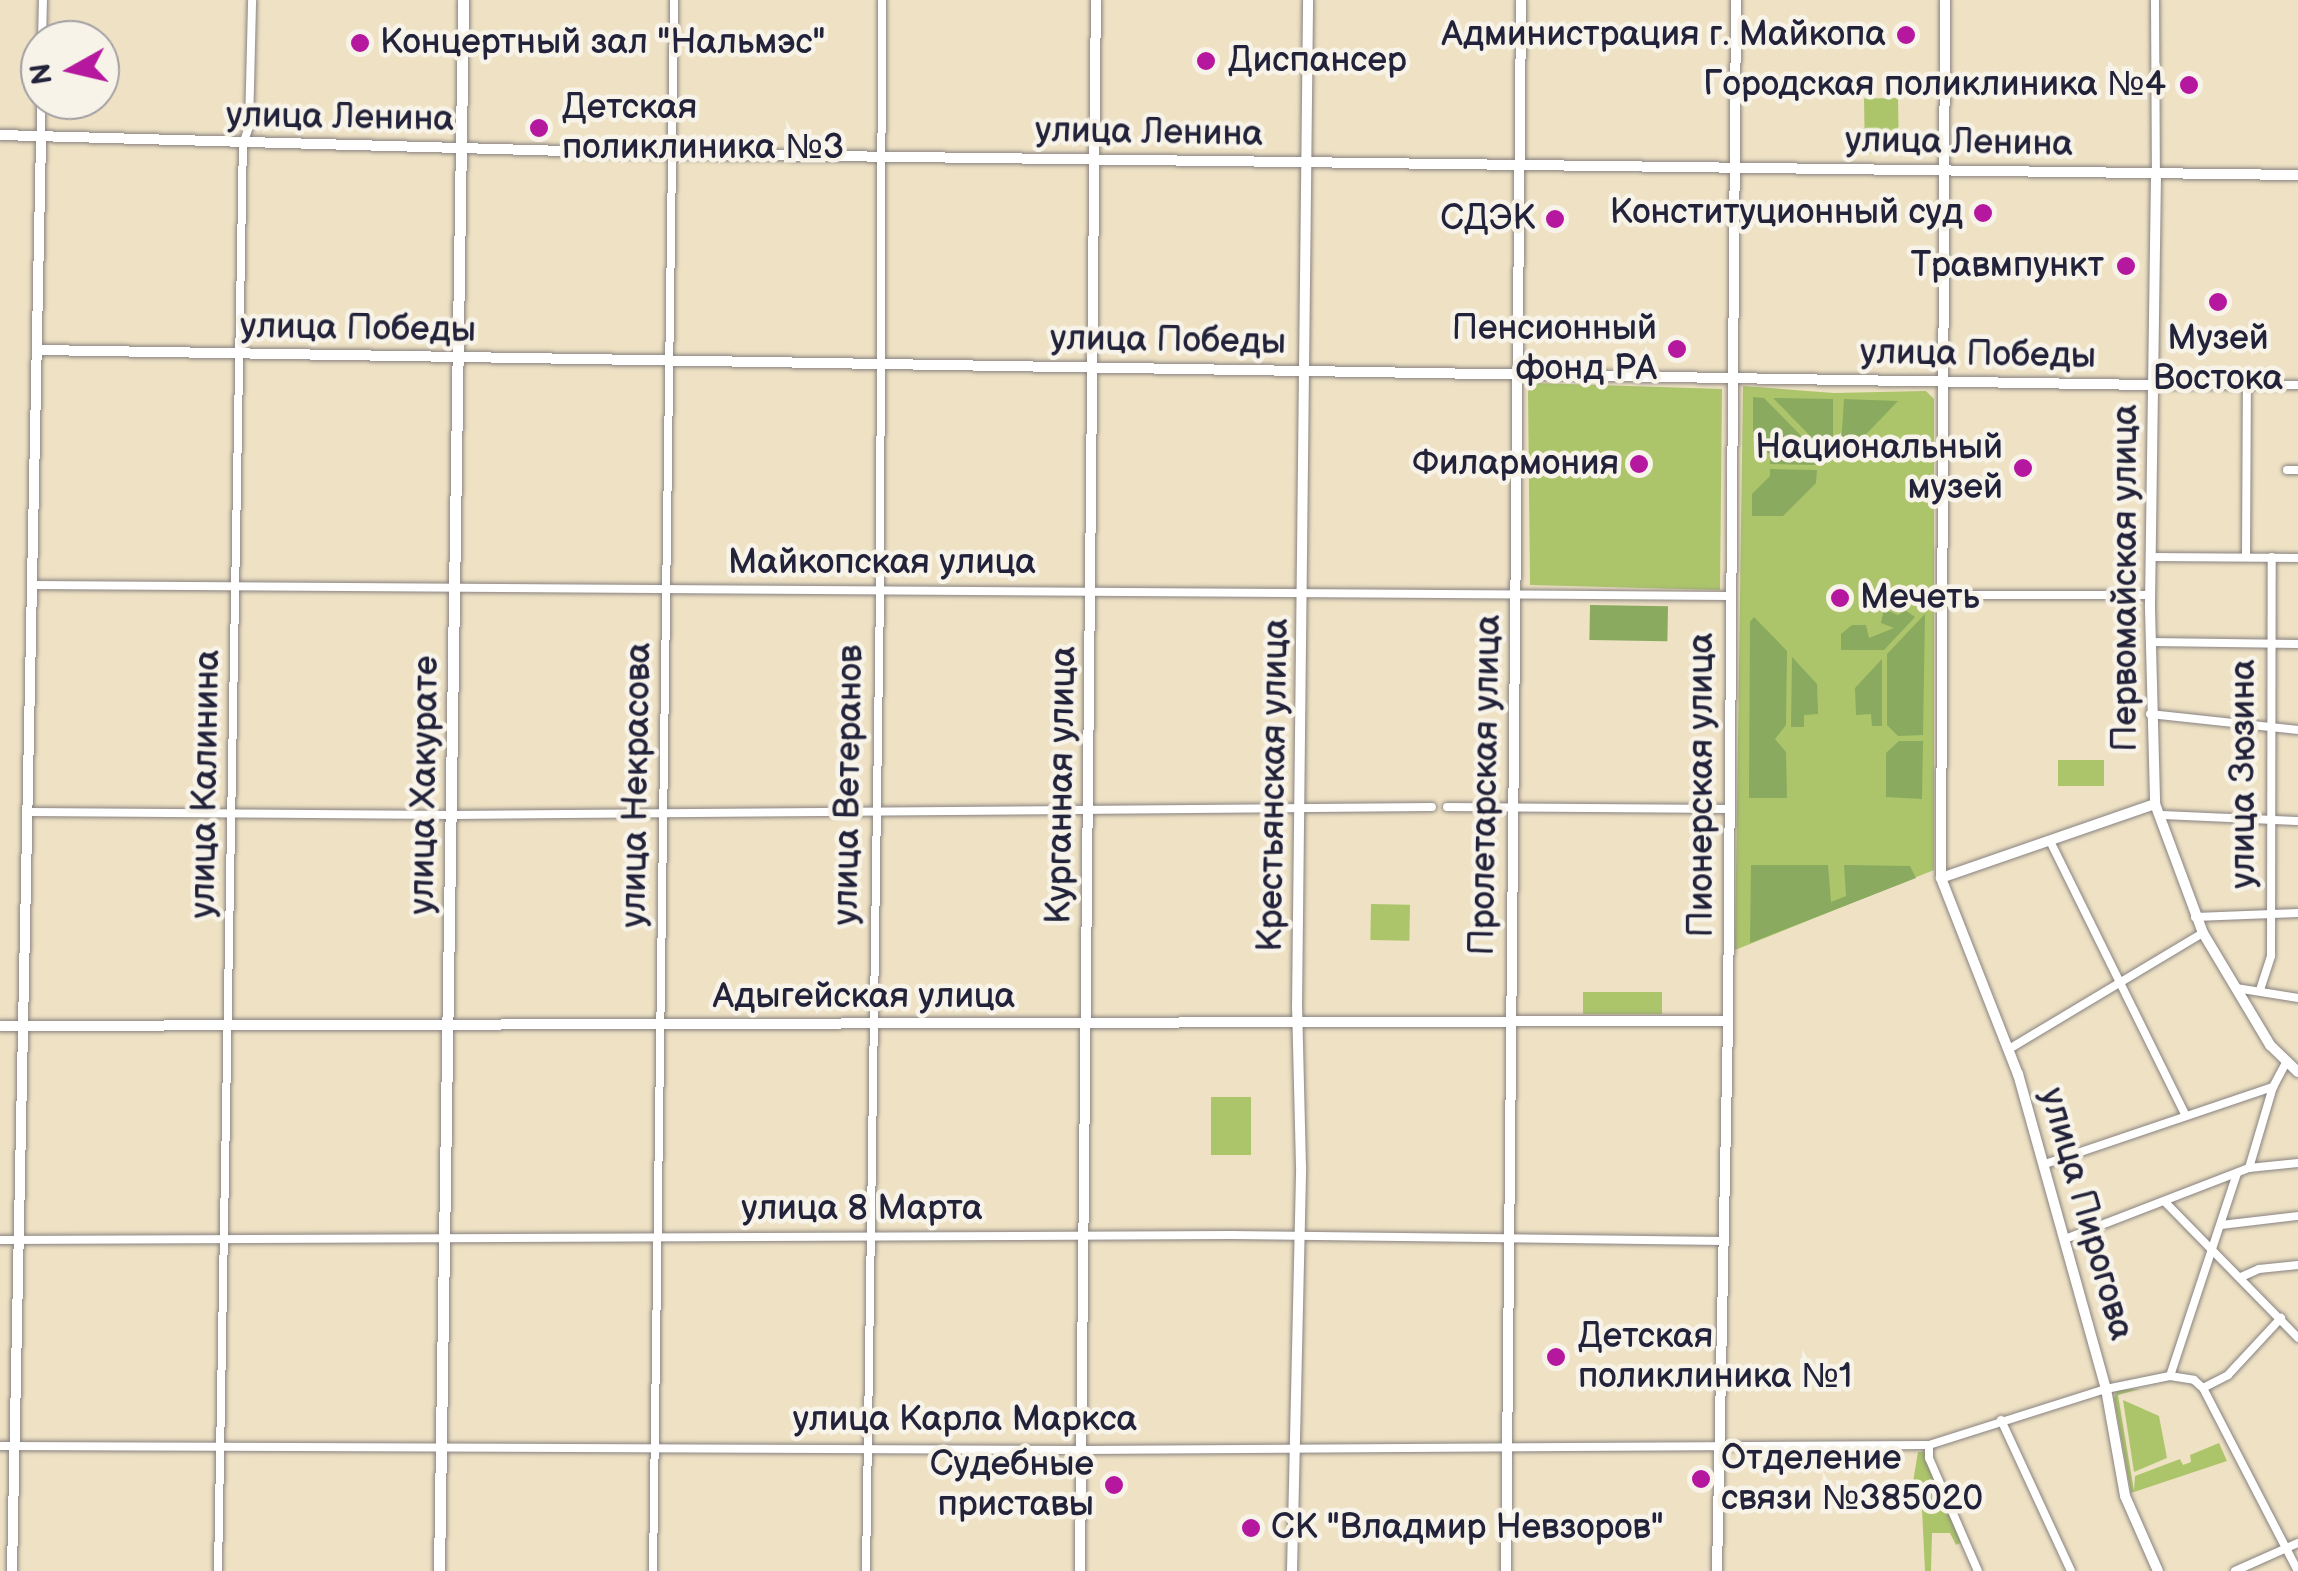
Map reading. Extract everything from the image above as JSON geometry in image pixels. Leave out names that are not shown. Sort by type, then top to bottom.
[{"type":"main road","name":"улица Хакурате","points":[[438,1571],[463,0]]},
{"type":"street","name":"улица Калинина","points":[[218,1571],[243,144],[249,127],[252,0]]},
{"type":"street","name":"улица Некрасова","points":[[653,1571],[674,0]]},
{"type":"street","name":"улица Ветеранов","points":[[866,1571],[880,592],[882,0]]},
{"type":"street","name":"Курганная улица","points":[[1080,1571],[1096,0]]},
{"type":"street","name":"Крестьянская улица","points":[[1292,1571],[1300,1235],[1297,1024],[1308,370],[1308,0]]},
{"type":"street","name":"Пролетарская улица","points":[[1506,1571],[1521,0]]},
{"type":"street","name":"Пионерская улица","points":[[1717,1571],[1728,1021],[1736,0]]},
{"type":"street","points":[[1946,0],[1941,878],[2158,810],[2298,821]]},
{"type":"street","name":"Первомайская улица","points":[[2155,0],[2150,714],[2158,810],[2203,934],[2286,1064]]},
{"type":"street","points":[[12,1571],[41,120]]},
{"type":"street","name":"улица Ленина","points":[[0,135],[674,154],[2298,175]]},
{"type":"street","name":"улица Победы","points":[[38,350],[2298,385]]},
{"type":"street","points":[[2246,556],[2247,386]]},
{"type":"street","points":[[2287,470],[2298,470]]},
{"type":"street","points":[[2153,556],[2298,558]]},
{"type":"street","name":"улица Зюзина","points":[[2260,990],[2269,974],[2274,726],[2272,557]]},
{"type":"street","name":"Майкопская улица","points":[[33,585],[1731,596]]},
{"type":"street","points":[[1942,595],[2151,595]]},
{"type":"street","points":[[2150,642],[2298,644]]},
{"type":"street","points":[[2150,714],[2298,730]]},
{"type":"street","points":[[30,812],[664,814],[1432,806]]},
{"type":"street","points":[[1447,806],[1728,809]]},
{"type":"street","points":[[2051,843],[2185,1114]]},
{"type":"street","name":"улица Пирогова","points":[[1941,878],[2009,1049],[2045,1164],[2106,1389],[2124,1496],[2158,1571]]},
{"type":"street","points":[[2196,916],[2298,913]]},
{"type":"street","points":[[2009,1049],[2203,934]]},
{"type":"street","points":[[2236,988],[2298,998]]},
{"type":"street","name":"Адыгейская улица","points":[[0,1026],[1728,1021]]},
{"type":"street","points":[[2249,1168],[2272,1087],[2286,1064],[2298,1072]]},
{"type":"street","points":[[2045,1164],[2272,1087]]},
{"type":"street","points":[[2065,1239],[2249,1168],[2298,1163]]},
{"type":"street","points":[[2238,1173],[2170,1376],[2194,1380],[2202,1388],[2298,1571]]},
{"type":"street","points":[[2166,1203],[2298,1338]]},
{"type":"street","points":[[2221,1224],[2298,1216]]},
{"type":"street","name":"улица 8 Марта","points":[[0,1240],[1300,1235],[1724,1241]]},
{"type":"street","points":[[2241,1277],[2259,1269],[2298,1264]]},
{"type":"street","points":[[2202,1388],[2228,1375],[2281,1318]]},
{"type":"street","name":"улица Карла Маркса","points":[[0,1446],[1082,1450],[1929,1445],[2106,1389],[2170,1376]]},
{"type":"street","points":[[2002,1420],[2071,1571]]},
{"type":"street","points":[[1929,1445],[1929,1458],[1978,1571]]},
{"type":"street","points":[[2235,1571],[2298,1543]]},
{"type":"green space","points":[[1898,98],[1899,153],[1865,154],[1864,99]]},
{"type":"green space","points":[[1536,383],[1722,389],[1720,590],[1530,585],[1528,391]]},
{"type":"green space","points":[[1743,386],[1834,393],[1926,391],[1934,399],[1934,870],[1735,950]]},
{"type":"green space","points":[[1753,397],[1764,398],[1820,455],[1816,465],[1770,464],[1770,455],[1753,437]]},
{"type":"green space","points":[[1773,398],[1833,399],[1833,446],[1824,450]]},
{"type":"green space","points":[[1844,399],[1898,401],[1850,451],[1841,446]]},
{"type":"green space","points":[[1770,469],[1817,470],[1816,483],[1783,516],[1752,516],[1752,494],[1770,476]]},
{"type":"green space","points":[[1590,605],[1668,606],[1667,641],[1589,640]]},
{"type":"green space","points":[[1884,609],[1898,615],[1905,610],[1915,617],[1884,650],[1841,650],[1841,634],[1852,625],[1866,625],[1869,638],[1894,628],[1881,623]]},
{"type":"green space","points":[[1925,614],[1923,735],[1898,736],[1887,725],[1887,654]]},
{"type":"green space","points":[[1754,617],[1787,651],[1786,725],[1775,739],[1786,752],[1787,798],[1749,798],[1750,622]]},
{"type":"green space","points":[[1792,657],[1817,684],[1818,714],[1804,715],[1804,727],[1791,727]]},
{"type":"green space","points":[[1882,659],[1882,726],[1872,726],[1871,714],[1856,715],[1855,688]]},
{"type":"green space","points":[[1899,741],[1923,741],[1922,799],[1886,797],[1886,753]]},
{"type":"green space","points":[[2058,760],[2104,760],[2104,786],[2058,786]]},
{"type":"green space","points":[[1751,865],[1828,865],[1831,902],[1846,896],[1844,865],[1910,866],[1916,878],[1750,943]]},
{"type":"green space","points":[[1371,904],[1410,905],[1409,941],[1370,940]]},
{"type":"green space","points":[[1583,992],[1662,992],[1662,1014],[1583,1014]]},
{"type":"green space","points":[[1211,1097],[1251,1097],[1251,1155],[1211,1155]]},
{"type":"green space","points":[[2140,1389],[2118,1395],[2134,1491],[2135,1476],[2180,1459],[2183,1465],[2191,1462],[2190,1455],[2219,1443],[2227,1461],[2131,1493],[2114,1398],[2117,1390]]},
{"type":"green space","points":[[2123,1400],[2159,1416],[2167,1458],[2134,1472]]},
{"type":"green space","points":[[1918,1452],[1924,1452],[1962,1542],[1956,1545],[1950,1533],[1932,1533],[1931,1571],[1925,1571],[1921,1489],[1912,1488]]},
{"type":"place","name":"Администрация г. Майкопа","points":[[1906,35]]},
{"type":"place","name":"Концертный зал \"Нальмэс\"","points":[[360,43]]},
{"type":"place","name":"Диспансер","points":[[1206,61]]},
{"type":"place","name":"Городская поликлиника №4","points":[[2189,85]]},
{"type":"place","name":"Детская поликлиника №3","points":[[539,128]]},
{"type":"place","name":"Конституционный суд","points":[[1983,213]]},
{"type":"place","name":"СДЭК","points":[[1555,219]]},
{"type":"place","name":"Травмпункт","points":[[2126,266]]},
{"type":"place","name":"Музей Востока","points":[[2218,302]]},
{"type":"place","name":"Пенсионный фонд РА","points":[[1677,349]]},
{"type":"place","name":"Филармония","points":[[1639,464]]},
{"type":"place","name":"Национальный музей","points":[[2023,468]]},
{"type":"place","name":"Мечеть","points":[[1840,598]]},
{"type":"place","name":"Детская поликлиника №1","points":[[1556,1357]]},
{"type":"place","name":"Отделение связи №385020","points":[[1701,1479]]},
{"type":"place","name":"Судебные приставы","points":[[1114,1485]]},
{"type":"place","name":"СК \"Владмир Невзоров\"","points":[[1251,1528]]}]
